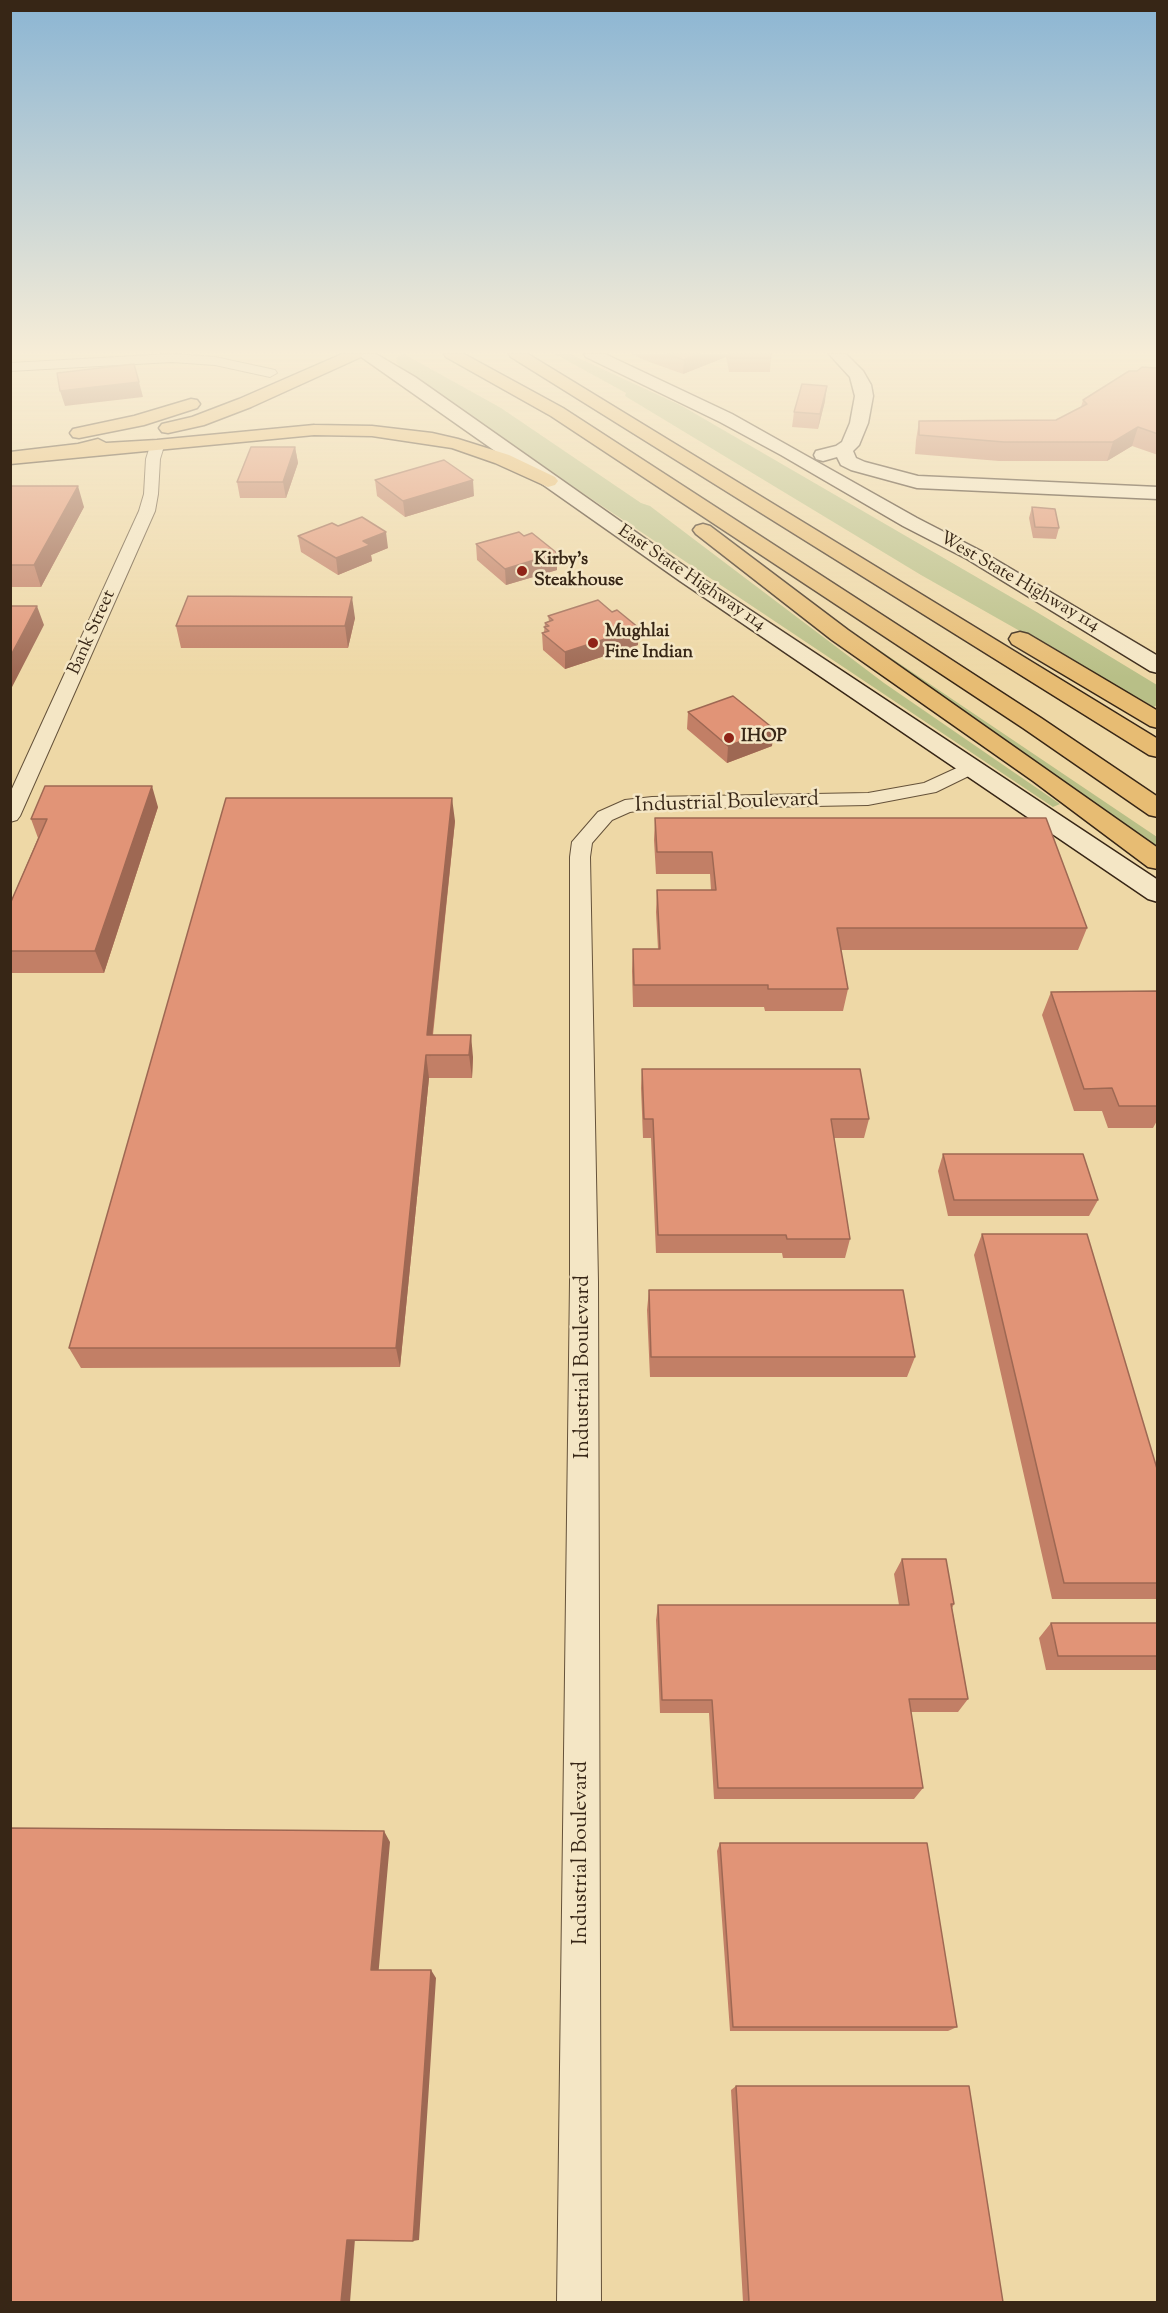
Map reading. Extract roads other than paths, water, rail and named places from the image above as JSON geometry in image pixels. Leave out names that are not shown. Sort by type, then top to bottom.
[{"type":"main road","points":[[508,462],[548,481]]},
{"type":"main road","name":"East State Highway 114","points":[[523,462],[972,767]]},
{"type":"main road","points":[[633,462],[1032,723],[1158,809]]},
{"type":"main road","points":[[691,462],[1158,750]]},
{"type":"main road","points":[[721,462],[964,606]]},
{"type":"main road","name":"West State Highway 114","points":[[807,462],[859,492],[911,508],[974,555],[1158,666]]},
{"type":"main road","points":[[850,462],[917,482],[1158,493]]},
{"type":"main road","points":[[859,492],[855,480],[860,462]]},
{"type":"main road","points":[[877,462],[886,470],[898,475],[993,485]]},
{"type":"main road","points":[[911,508],[920,493],[932,487],[993,485]]},
{"type":"main road","points":[[688,498],[691,518],[714,540],[840,635],[1042,776],[1158,861]]},
{"type":"main road","points":[[1005,630],[1158,721]]},
{"type":"main road","points":[[972,767],[1158,893]]},
{"type":"street","name":"Bank Street","points":[[10,816],[147,511],[152,494],[153,462]]},
{"type":"street","name":"Industrial Boulevard","points":[[579,2302],[584,1293],[580,857],[582,842],[605,816],[625,806],[652,803],[868,800],[929,788],[972,767]]},
{"type":"place","name":"Kirby's Steakhouse","points":[[522,571]]},
{"type":"place","name":"Mughlai Fine Indian","points":[[593,643]]},
{"type":"place","name":"IHOP","points":[[729,738]]}]
